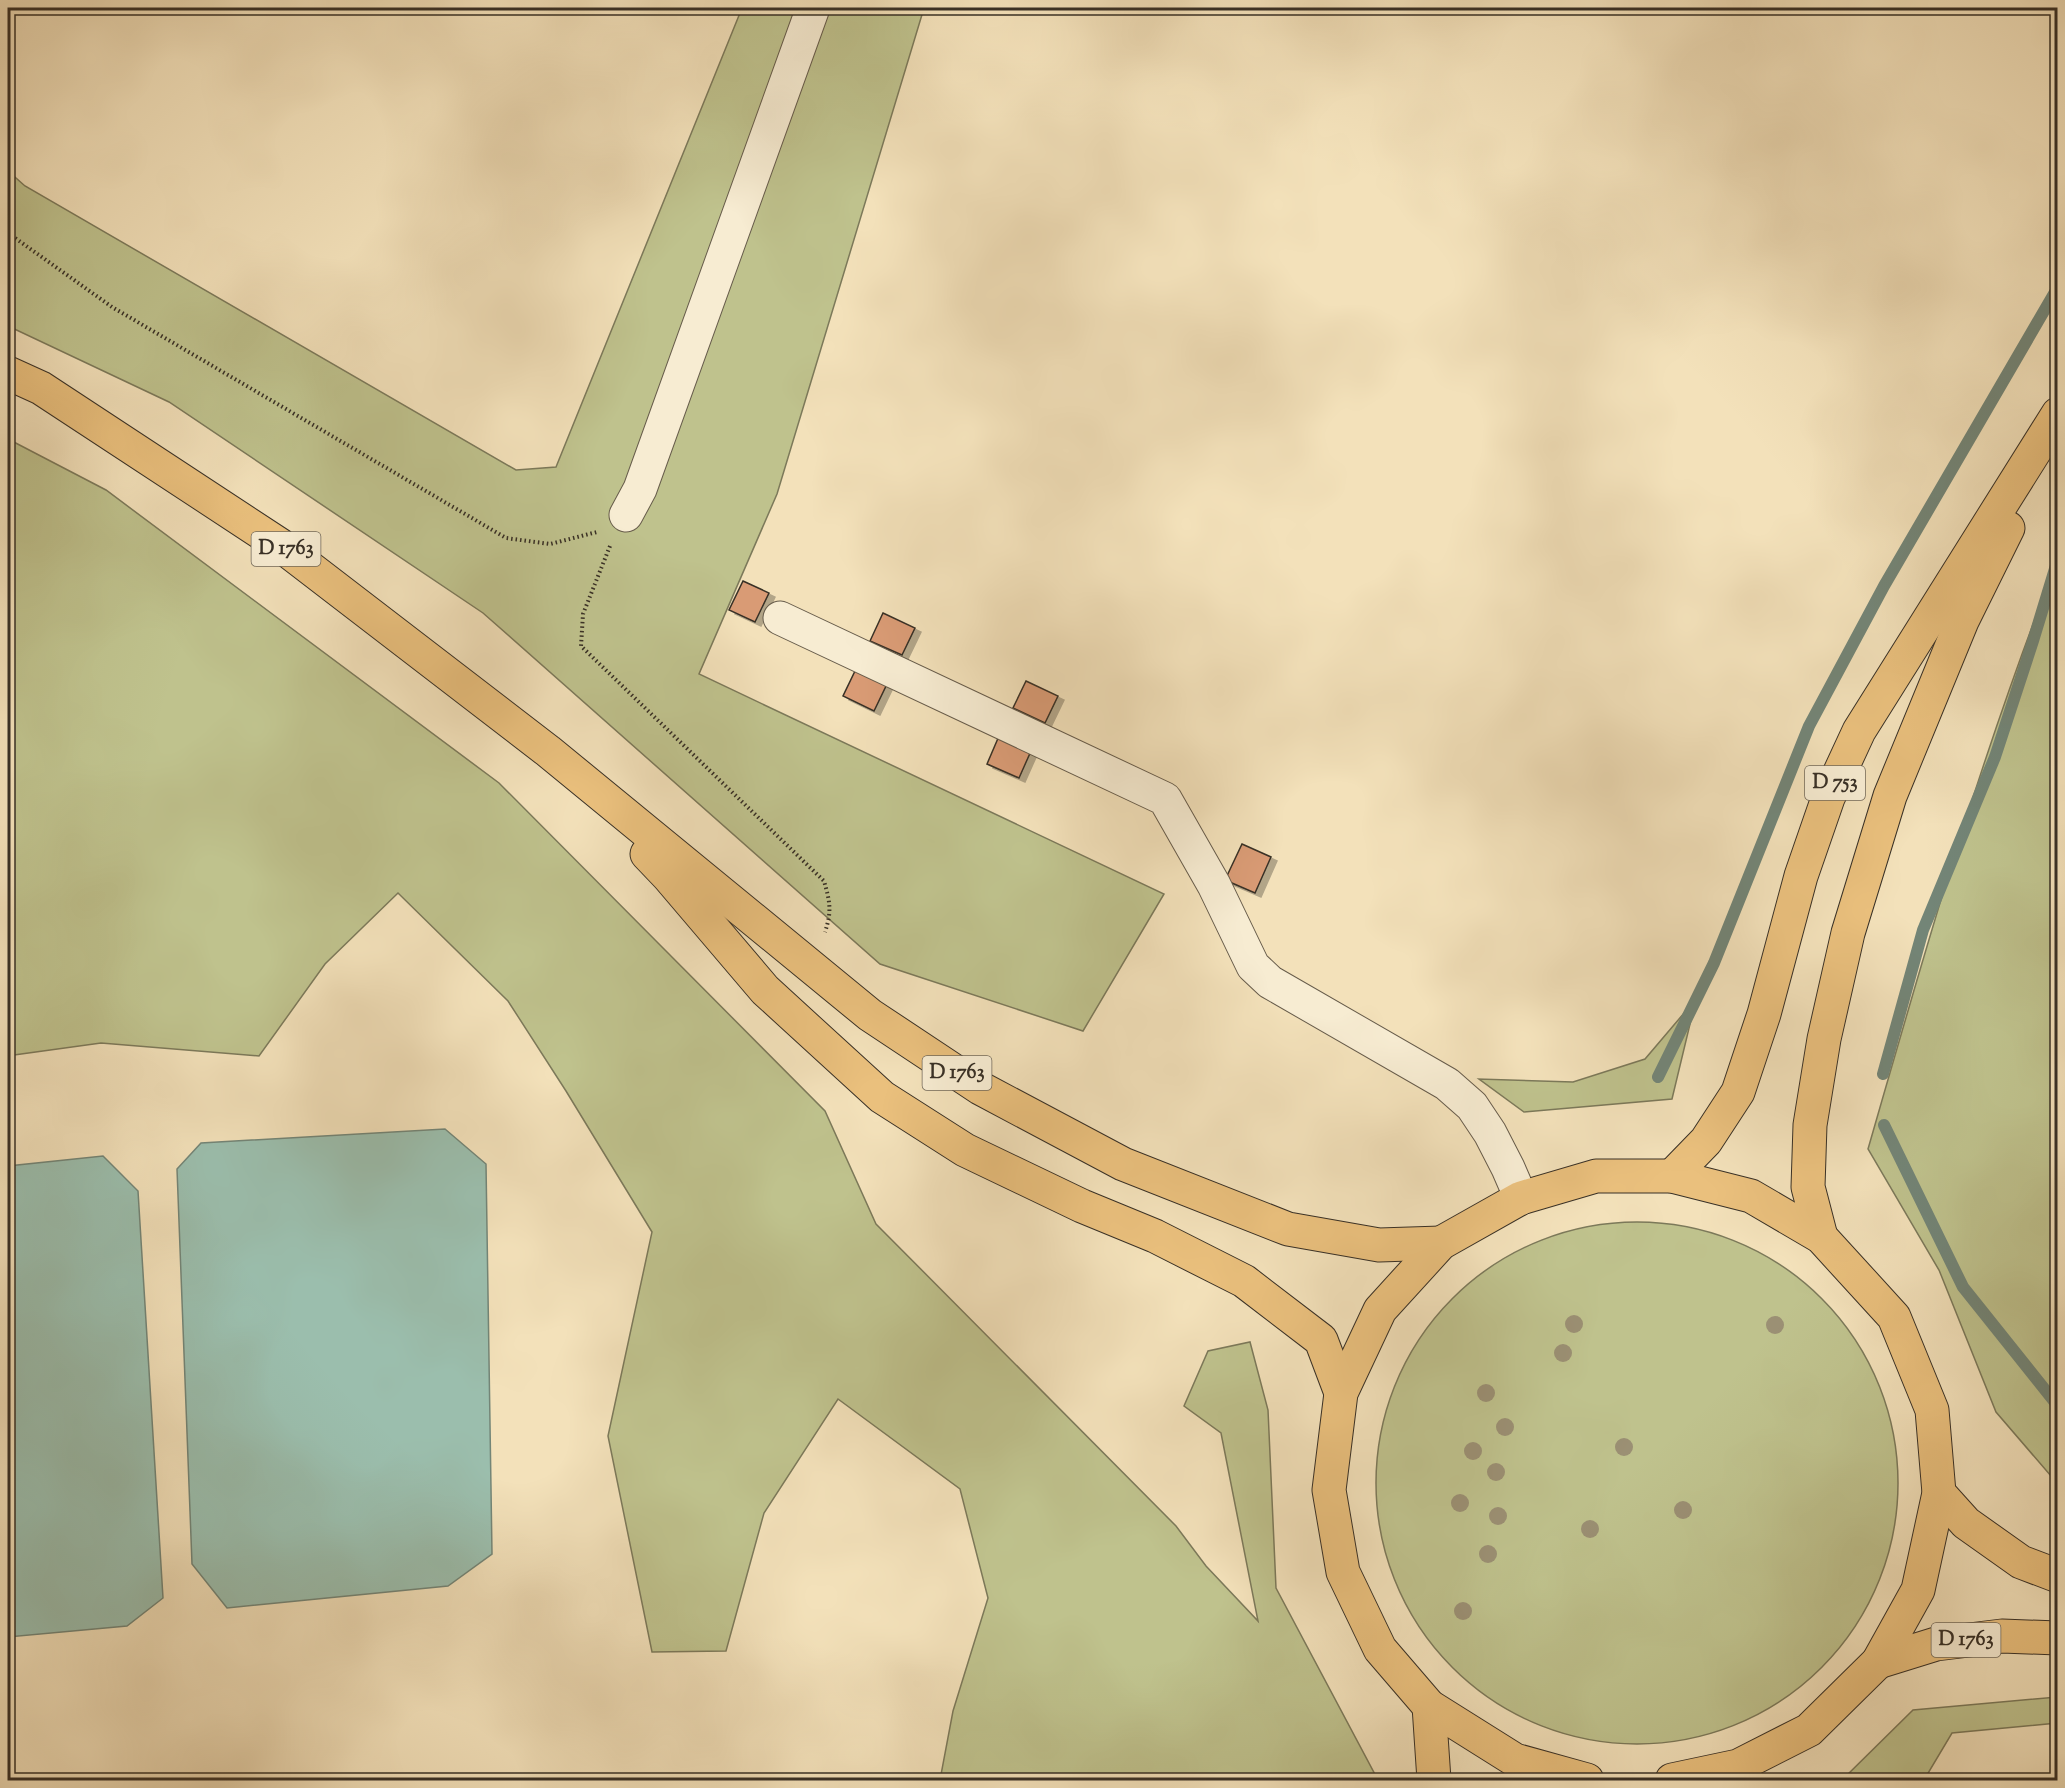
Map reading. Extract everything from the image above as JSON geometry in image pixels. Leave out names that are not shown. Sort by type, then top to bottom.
[{"type":"main road","name":"D 1763","points":[[8,372],[41,388],[280,545],[548,751],[870,1015],[980,1089],[1123,1164],[1288,1229],[1379,1245],[1441,1243]]},
{"type":"main road","name":"D 753","points":[[1672,1176],[1706,1141],[1738,1092],[1764,1014],[1801,876],[1828,798],[1859,731],[2058,414]]},
{"type":"main road","name":"D 753","points":[[1821,1237],[1808,1187],[1810,1125],[1824,1039],[1848,933],[1890,796],[1962,621],[2058,426]]},
{"type":"main road","name":"D 1763","points":[[548,751],[668,876],[765,990],[882,1096],[965,1150],[1082,1206],[1155,1236],[1244,1281],[1321,1340],[1341,1393]]},
{"type":"main road","points":[[1587,1780],[1515,1761],[1429,1706],[1380,1649],[1343,1572],[1329,1490],[1341,1393],[1380,1311],[1441,1243],[1521,1198],[1596,1176],[1672,1176],[1750,1196],[1821,1237],[1894,1317],[1932,1410],[1939,1493],[1918,1590],[1878,1662],[1809,1730],[1738,1766],[1672,1780]]},
{"type":"main road","points":[[1939,1493],[1966,1523],[2021,1562],[2058,1576]]},
{"type":"main road","name":"D 1763","points":[[1878,1662],[1936,1644],[2002,1636],[2058,1638]]},
{"type":"main road","points":[[1429,1706],[1434,1780]]},
{"type":"street","points":[[626,515],[640,489],[813,8]]},
{"type":"street","points":[[780,618],[1165,799],[1214,885],[1253,966],[1270,982],[1447,1083],[1472,1106],[1490,1133],[1521,1198]]},
{"type":"path","points":[[8,233],[112,307],[506,538],[550,544],[594,535],[626,515]]},
{"type":"path","points":[[626,515],[605,556],[583,614],[581,646],[824,881],[830,899],[831,915],[812,967]]},
{"type":"green space","points":[[742,8],[924,8],[777,494],[699,674],[1164,894],[1083,1031],[880,964],[483,613],[169,402],[8,326],[8,171],[25,186],[516,470],[556,467]]},
{"type":"green space","points":[[8,439],[106,490],[499,783],[825,1111],[876,1224],[1176,1526],[1206,1566],[1258,1621],[1221,1433],[1184,1406],[1208,1351],[1250,1342],[1268,1410],[1276,1588],[1378,1780],[940,1780],[953,1711],[988,1598],[960,1489],[838,1399],[764,1513],[726,1651],[652,1652],[608,1436],[652,1232],[508,1001],[398,893],[325,964],[259,1056],[101,1043],[14,1055],[8,1059]]},
{"type":"green space","points":[[2057,562],[2057,1483],[1996,1412],[1939,1270],[1868,1149],[1955,853],[2003,706]]},
{"type":"green space","points":[[1696,999],[1672,1099],[1524,1112],[1479,1079],[1573,1082],[1645,1059]]},
{"type":"green space","points":[[1637,1222],[1688,1227],[1737,1242],[1782,1266],[1821,1299],[1854,1338],[1878,1383],[1893,1432],[1898,1483],[1893,1534],[1878,1583],[1854,1628],[1821,1667],[1782,1700],[1737,1724],[1688,1739],[1637,1744],[1586,1739],[1537,1724],[1492,1700],[1453,1667],[1420,1628],[1396,1583],[1381,1534],[1376,1483],[1381,1432],[1396,1383],[1420,1338],[1453,1299],[1492,1266],[1537,1242],[1586,1227]]},
{"type":"green space","points":[[2057,1697],[2057,1723],[1952,1733],[1924,1780],[1842,1780],[1913,1710]]},
{"type":"shaded area","points":[[445,1129],[486,1164],[492,1554],[448,1586],[227,1608],[192,1564],[177,1169],[201,1143]]},
{"type":"shaded area","points":[[103,1156],[138,1191],[163,1598],[127,1626],[8,1637],[8,1166]]},
{"type":"building","points":[[743,581],[769,593],[755,622],[729,610]]},
{"type":"building","points":[[883,613],[915,628],[902,655],[870,641]]},
{"type":"building","points":[[856,669],[887,684],[874,711],[843,696]]},
{"type":"building","points":[[1026,681],[1058,696],[1045,723],[1013,708]]},
{"type":"building","points":[[999,736],[1031,751],[1019,778],[987,764]]},
{"type":"building","points":[[1242,844],[1271,857],[1255,893],[1225,880]]},
{"type":"waterway","points":[[1658,1077],[1714,963],[1809,726],[1884,586],[2058,287]]},
{"type":"waterway","points":[[1883,1074],[1923,930],[1995,757],[2058,559]]},
{"type":"waterway","points":[[1884,1125],[1963,1287],[2058,1406]]}]
